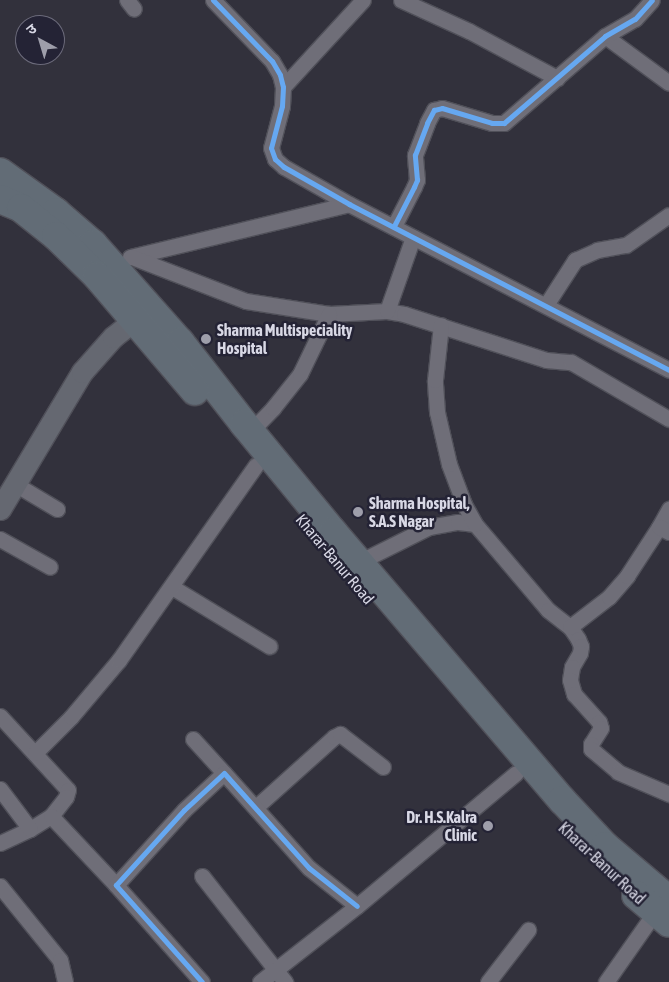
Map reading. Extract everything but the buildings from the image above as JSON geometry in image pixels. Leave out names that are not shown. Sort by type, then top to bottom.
[{"type":"highway","points":[[0,172],[56,212],[93,244],[114,266]]},
{"type":"highway","name":"Kharar-Banur Road","points":[[0,199],[21,208],[49,231],[114,266],[142,314],[256,465],[568,834],[665,904]]},
{"type":"highway","points":[[142,314],[180,342],[250,432],[333,532],[361,561],[562,800],[605,846],[665,904]]},
{"type":"street","points":[[213,0],[272,60],[283,87],[282,106],[271,148],[275,159],[284,167],[349,204],[669,370]]},
{"type":"street","points":[[283,87],[363,0]]},
{"type":"street","points":[[401,0],[469,30],[557,78]]},
{"type":"street","points":[[394,226],[414,187],[416,180],[416,155],[427,123],[434,110],[442,108],[492,123],[504,123],[605,36],[635,19],[652,0]]},
{"type":"street","points":[[605,36],[669,83]]},
{"type":"street","points":[[114,266],[349,204]]},
{"type":"street","points":[[546,305],[575,260],[591,252],[626,245],[669,215]]},
{"type":"street","points":[[388,311],[413,237]]},
{"type":"street","points":[[114,266],[246,301],[329,314],[388,311],[440,325],[546,360],[571,362],[668,419]]},
{"type":"street","points":[[0,509],[82,372],[108,343],[142,314]]},
{"type":"street","points":[[250,432],[274,408],[300,374],[329,314]]},
{"type":"street","points":[[440,325],[435,380],[437,412],[448,464],[464,504],[474,524],[548,610],[570,627],[581,646],[570,673],[571,687],[574,694],[599,722],[601,728],[591,744],[591,749],[618,772],[669,794]]},
{"type":"street","points":[[35,753],[71,717],[99,685],[172,587],[203,538],[256,465]]},
{"type":"street","points":[[15,484],[56,508]]},
{"type":"street","points":[[570,627],[609,597],[627,576],[664,529],[669,509]]},
{"type":"street","points":[[361,561],[429,527],[458,522],[474,524]]},
{"type":"street","points":[[0,539],[50,567]]},
{"type":"street","points":[[172,587],[269,646]]},
{"type":"street","points":[[0,716],[68,790],[66,797],[51,816],[30,830],[0,843]]},
{"type":"street","points":[[256,807],[334,736],[340,734],[383,767]]},
{"type":"street","points":[[193,739],[309,868],[357,906]]},
{"type":"street","points":[[116,885],[184,810],[224,773]]},
{"type":"street","points":[[260,982],[357,906],[516,773]]},
{"type":"street","points":[[0,789],[30,830]]},
{"type":"street","points":[[51,816],[116,885],[202,982]]},
{"type":"street","points":[[202,876],[285,982]]},
{"type":"street","points":[[0,886],[60,960],[65,982]]},
{"type":"street","points":[[606,982],[665,904]]},
{"type":"street","points":[[488,982],[528,930]]},
{"type":"cycle path","points":[[213,0],[272,61],[280,75],[283,87],[282,106],[271,148],[275,159],[284,167],[349,204],[669,370]]},
{"type":"cycle path","points":[[394,226],[417,180],[415,155],[434,110],[442,108],[492,123],[504,123],[605,36],[635,19],[652,0]]},
{"type":"cycle path","points":[[202,982],[116,885],[184,810],[224,773],[309,868],[357,906]]},
{"type":"place","name":"Sharma Multispeciality Hospital","points":[[206,339]]},
{"type":"place","name":"Sharma Hospital, S.A.S Nagar","points":[[358,512]]},
{"type":"place","name":"Dr. H.S.Kalra Clinic","points":[[488,826]]}]
